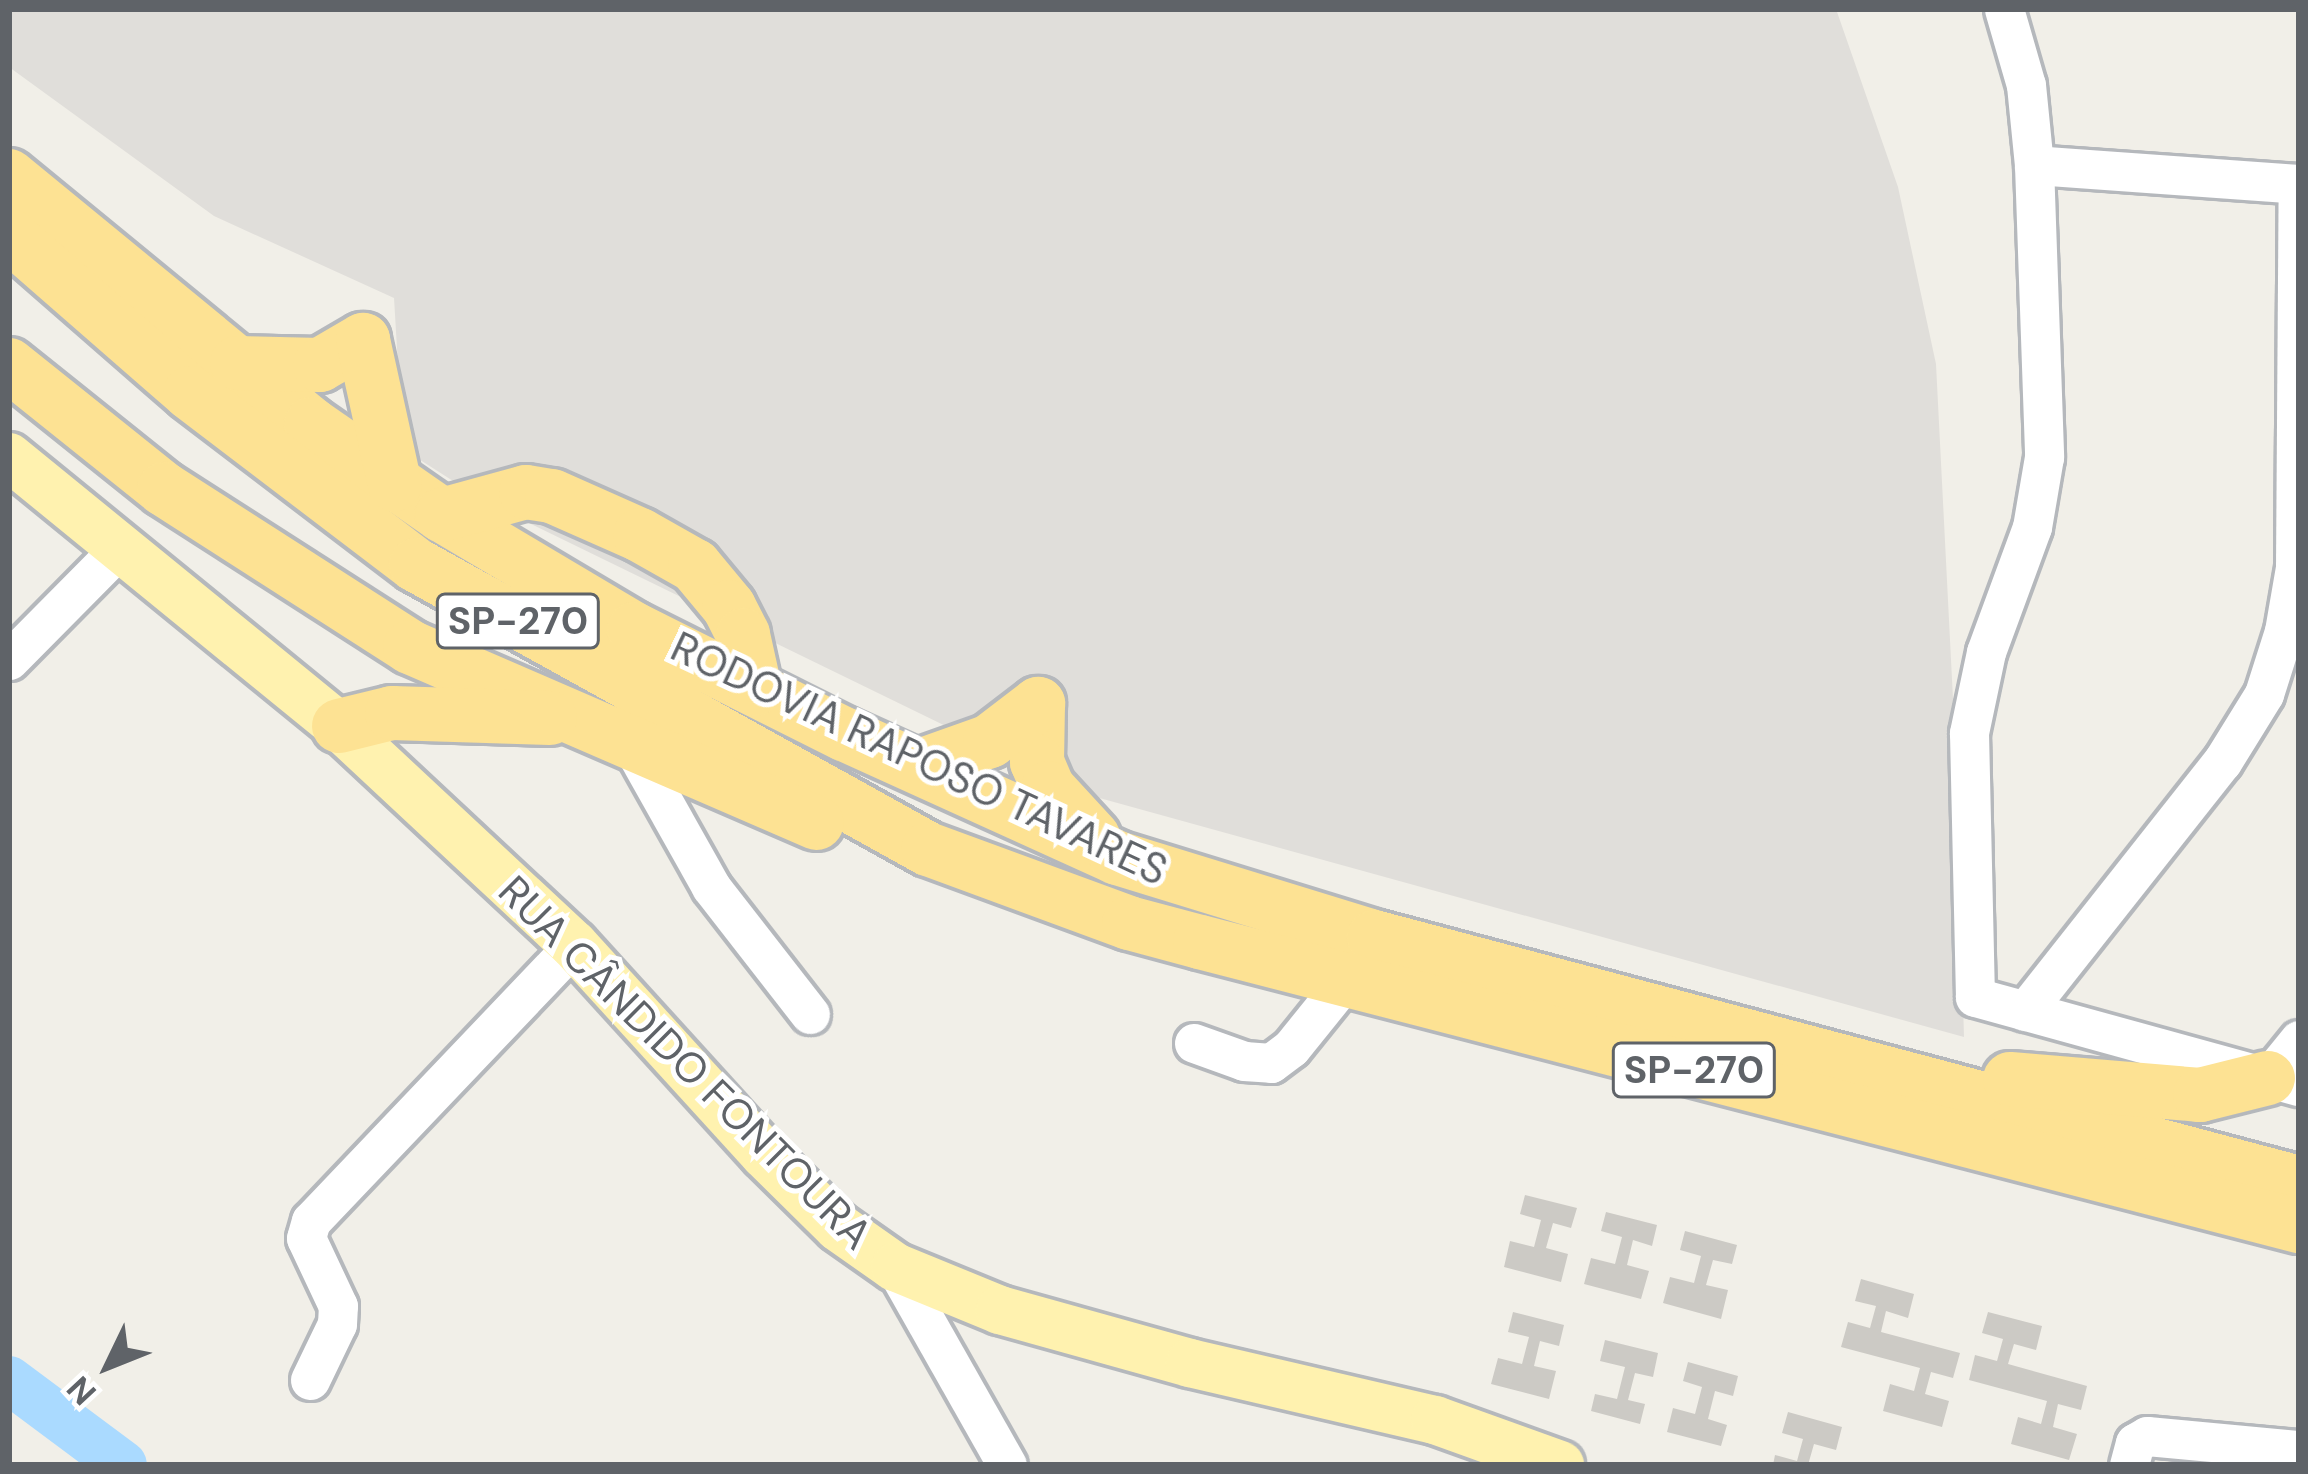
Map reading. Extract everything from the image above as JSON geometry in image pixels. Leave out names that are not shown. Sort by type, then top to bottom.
[{"type":"highway","name":"RODOVIA RAPOSO TAVARES","points":[[9,176],[237,363],[395,485],[442,515],[634,628],[1117,859],[1442,956],[2299,1183]]},
{"type":"highway","name":"RODOVIA RAPOSO TAVARES","points":[[9,235],[190,393],[416,565],[928,849],[1129,922],[2299,1226]]},
{"type":"highway","points":[[237,363],[296,368],[320,364],[363,340],[395,485]]},
{"type":"highway","points":[[9,365],[164,489],[410,646],[565,718],[835,831],[928,849]]},
{"type":"highway","points":[[442,515],[526,492],[553,496],[640,535],[695,566],[729,607],[743,635],[755,689]]},
{"type":"highway","points":[[920,766],[990,741],[1038,704],[1037,762],[1048,788],[1064,811],[1117,859]]},
{"type":"highway","points":[[338,726],[392,712],[459,719],[565,718]]},
{"type":"highway","points":[[1970,1093],[2008,1079],[2200,1095],[2289,1068]]},
{"type":"main road","name":"RUA CÂNDIDO FONTOURA","points":[[11,461],[338,726],[574,945],[764,1154],[838,1227],[895,1267],[1000,1310],[1190,1363],[1435,1420],[1560,1465]]},
{"type":"street","points":[[2004,9],[2026,85],[2034,165],[2044,457],[2032,527],[1986,652],[1969,733],[1976,998],[2289,1068]]},
{"type":"street","points":[[2025,1011],[2222,762],[2264,694],[2284,632],[2295,567],[2298,184],[2034,165]]},
{"type":"street","points":[[9,661],[121,547]]},
{"type":"street","points":[[416,565],[515,645],[835,831]]},
{"type":"street","points":[[632,746],[711,887],[810,1014]]},
{"type":"street","points":[[310,1380],[338,1324],[338,1306],[306,1238],[310,1221],[574,945]]},
{"type":"street","points":[[1194,1043],[1244,1061],[1271,1063],[1291,1048],[1346,981]]},
{"type":"street","points":[[895,1267],[1007,1465]]},
{"type":"street","points":[[2129,1465],[2135,1443],[2147,1436],[2299,1450]]},
{"type":"shaded area","points":[[9,9],[1836,9],[1898,187],[1936,364],[1956,758],[1964,1037],[1085,794],[486,502],[403,449],[394,298],[214,216],[9,67]]},
{"type":"building","points":[[1525,1195],[1577,1208],[1571,1228],[1553,1223],[1546,1248],[1568,1254],[1561,1282],[1504,1267],[1510,1241],[1534,1247],[1541,1220],[1520,1214]]},
{"type":"building","points":[[1606,1212],[1657,1225],[1652,1246],[1633,1240],[1627,1265],[1649,1271],[1641,1299],[1584,1284],[1591,1258],[1615,1264],[1622,1237],[1601,1231]]},
{"type":"building","points":[[1685,1231],[1737,1245],[1732,1264],[1713,1260],[1706,1285],[1728,1290],[1721,1319],[1663,1303],[1670,1277],[1694,1283],[1701,1256],[1680,1250]]},
{"type":"building","points":[[1861,1279],[1914,1294],[1908,1318],[1886,1311],[1881,1332],[1960,1353],[1953,1378],[1931,1372],[1925,1394],[1949,1401],[1942,1427],[1883,1411],[1890,1384],[1914,1391],[1920,1368],[1841,1347],[1848,1322],[1870,1328],[1876,1306],[1855,1301]]},
{"type":"building","points":[[1513,1312],[1564,1325],[1559,1346],[1540,1341],[1534,1366],[1556,1371],[1549,1399],[1491,1384],[1498,1358],[1522,1364],[1529,1337],[1508,1332]]},
{"type":"building","points":[[1988,1312],[2042,1326],[2036,1350],[2014,1344],[2008,1364],[2087,1386],[2081,1410],[2058,1404],[2053,1427],[2077,1434],[2069,1460],[2011,1444],[2018,1417],[2041,1424],[2047,1401],[1969,1380],[1975,1355],[1997,1361],[2003,1339],[1982,1333]]},
{"type":"building","points":[[1605,1340],[1658,1353],[1653,1377],[1635,1373],[1628,1400],[1645,1404],[1640,1424],[1591,1411],[1595,1394],[1617,1399],[1625,1367],[1600,1361]]},
{"type":"building","points":[[1688,1362],[1738,1376],[1733,1396],[1715,1391],[1708,1419],[1727,1425],[1721,1446],[1667,1432],[1673,1408],[1695,1414],[1702,1387],[1683,1381]]},
{"type":"building","points":[[1788,1412],[1842,1427],[1836,1450],[1814,1444],[1808,1465],[1773,1465],[1775,1455],[1797,1461],[1803,1439],[1782,1433]]},
{"type":"waterway","points":[[9,1380],[123,1465]]}]
